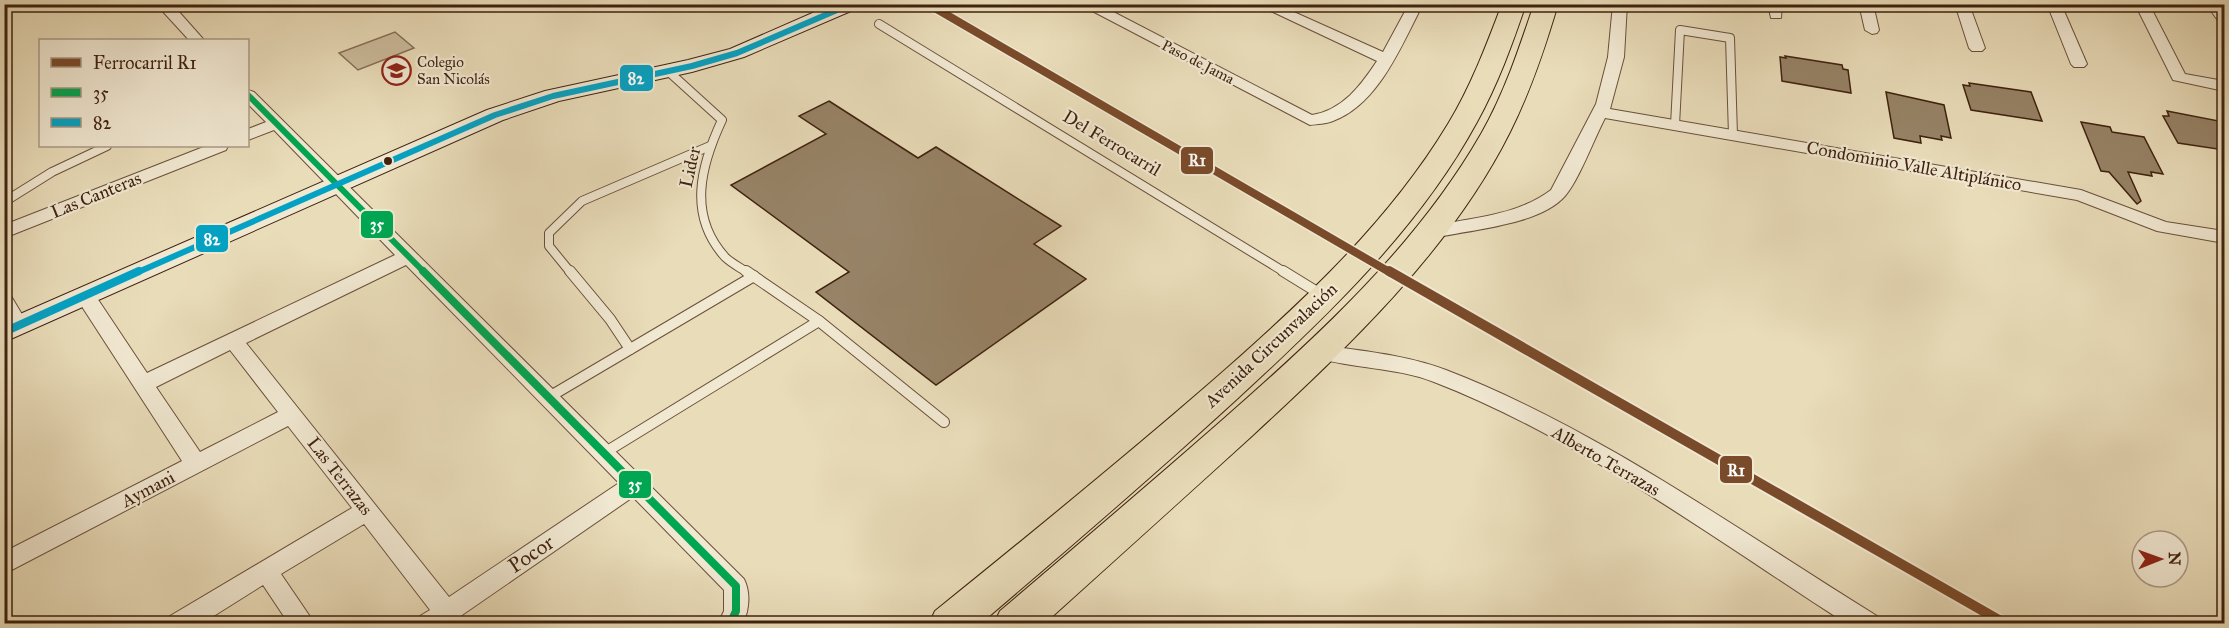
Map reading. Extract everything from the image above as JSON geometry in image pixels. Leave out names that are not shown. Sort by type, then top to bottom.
[{"type":"highway","name":"Avenida Circunvalación","points":[[950,624],[1171,438],[1260,359],[1324,297],[1382,234],[1447,147],[1491,68],[1514,4]]},
{"type":"highway","name":"Avenida Circunvalación","points":[[1015,624],[1321,352],[1429,233],[1476,167],[1511,104],[1536,43],[1546,4]]},
{"type":"street","points":[[163,4],[196,39]]},
{"type":"street","name":"Paso de Jama","points":[[1086,4],[1310,120],[1323,121],[1336,116],[1376,77],[1386,59]]},
{"type":"street","points":[[1263,4],[1386,59],[1416,4]]},
{"type":"street","points":[[1429,233],[1515,216],[1540,207],[1558,193],[1604,104],[1617,57],[1620,4]]},
{"type":"street","points":[[1866,4],[1872,30]]},
{"type":"street","points":[[1962,4],[1977,48]]},
{"type":"street","points":[[2054,4],[2079,64]]},
{"type":"street","points":[[2142,4],[2179,77],[2224,86]]},
{"type":"street","points":[[2212,4],[2224,19]]},
{"type":"street","points":[[4,301],[12,329],[334,184],[532,102],[668,71],[759,45],[849,5]]},
{"type":"street","points":[[249,96],[406,257],[549,397],[736,586],[736,611],[730,624]]},
{"type":"street","name":"Condominio Valle Altiplánico","points":[[1599,112],[2081,195],[2163,227],[2224,237]]},
{"type":"street","points":[[249,135],[275,124]]},
{"type":"street","name":"Las Canteras","points":[[4,232],[217,147]]},
{"type":"street","points":[[142,384],[406,257]]},
{"type":"street","points":[[86,297],[196,464]]},
{"type":"street","name":"Las Terrazas","points":[[233,340],[367,510],[437,618]]},
{"type":"street","name":"Alberto Terrazas","points":[[1321,352],[1382,361],[1438,375],[1510,407],[1614,463],[1868,624]]},
{"type":"street","name":"Aymani","points":[[4,564],[291,414]]},
{"type":"street","name":"Pocor","points":[[437,618],[634,484]]},
{"type":"street","points":[[179,624],[367,510]]},
{"type":"street","points":[[266,571],[303,624]]},
{"type":"lane","name":"Del Ferrocarril","points":[[879,24],[1324,297]]},
{"type":"lane","points":[[1675,125],[1680,30],[1730,38],[1733,135]]},
{"type":"lane","name":"Lider","points":[[668,71],[720,116],[722,123],[710,146],[699,199],[704,222],[725,257],[819,321],[944,422]]},
{"type":"lane","points":[[630,349],[610,319],[549,246],[549,233],[582,201],[710,146]]},
{"type":"lane","points":[[4,202],[52,172],[105,147]]},
{"type":"lane","points":[[549,397],[754,276]]},
{"type":"lane","points":[[603,453],[819,321]]},
{"type":"shaded area","points":[[395,32],[414,48],[358,70],[339,53]]},
{"type":"building","points":[[1785,56],[1842,65],[1843,69],[1848,70],[1851,93],[1782,81],[1780,57],[1786,58]]},
{"type":"building","points":[[1969,83],[2031,92],[2042,121],[1971,110],[1963,85],[1970,86]]},
{"type":"building","points":[[1886,92],[1944,105],[1951,138],[1941,136],[1942,140],[1920,136],[1921,143],[1894,138]]},
{"type":"building","points":[[829,101],[918,158],[936,147],[1061,226],[1034,244],[1086,279],[936,385],[816,292],[849,272],[731,185],[826,134],[799,116]]},
{"type":"building","points":[[2167,111],[2224,122],[2224,150],[2178,143],[2163,116],[2169,116]]},
{"type":"building","points":[[2081,122],[2110,127],[2112,132],[2144,137],[2163,174],[2151,172],[2152,176],[2128,172],[2141,201],[2137,204],[2109,172],[2101,171]]},
{"type":"rail line","name":"R1","points":[[928,4],[1362,256],[2006,624]]},
{"type":"transit line","name":"82","points":[[4,332],[334,184],[495,115],[553,96],[692,66],[737,53],[851,4]]},
{"type":"transit line","name":"35","points":[[249,96],[736,586],[736,611],[730,624]]},
{"type":"place","name":"Colegio San Nicolás","points":[[396,71]]}]
